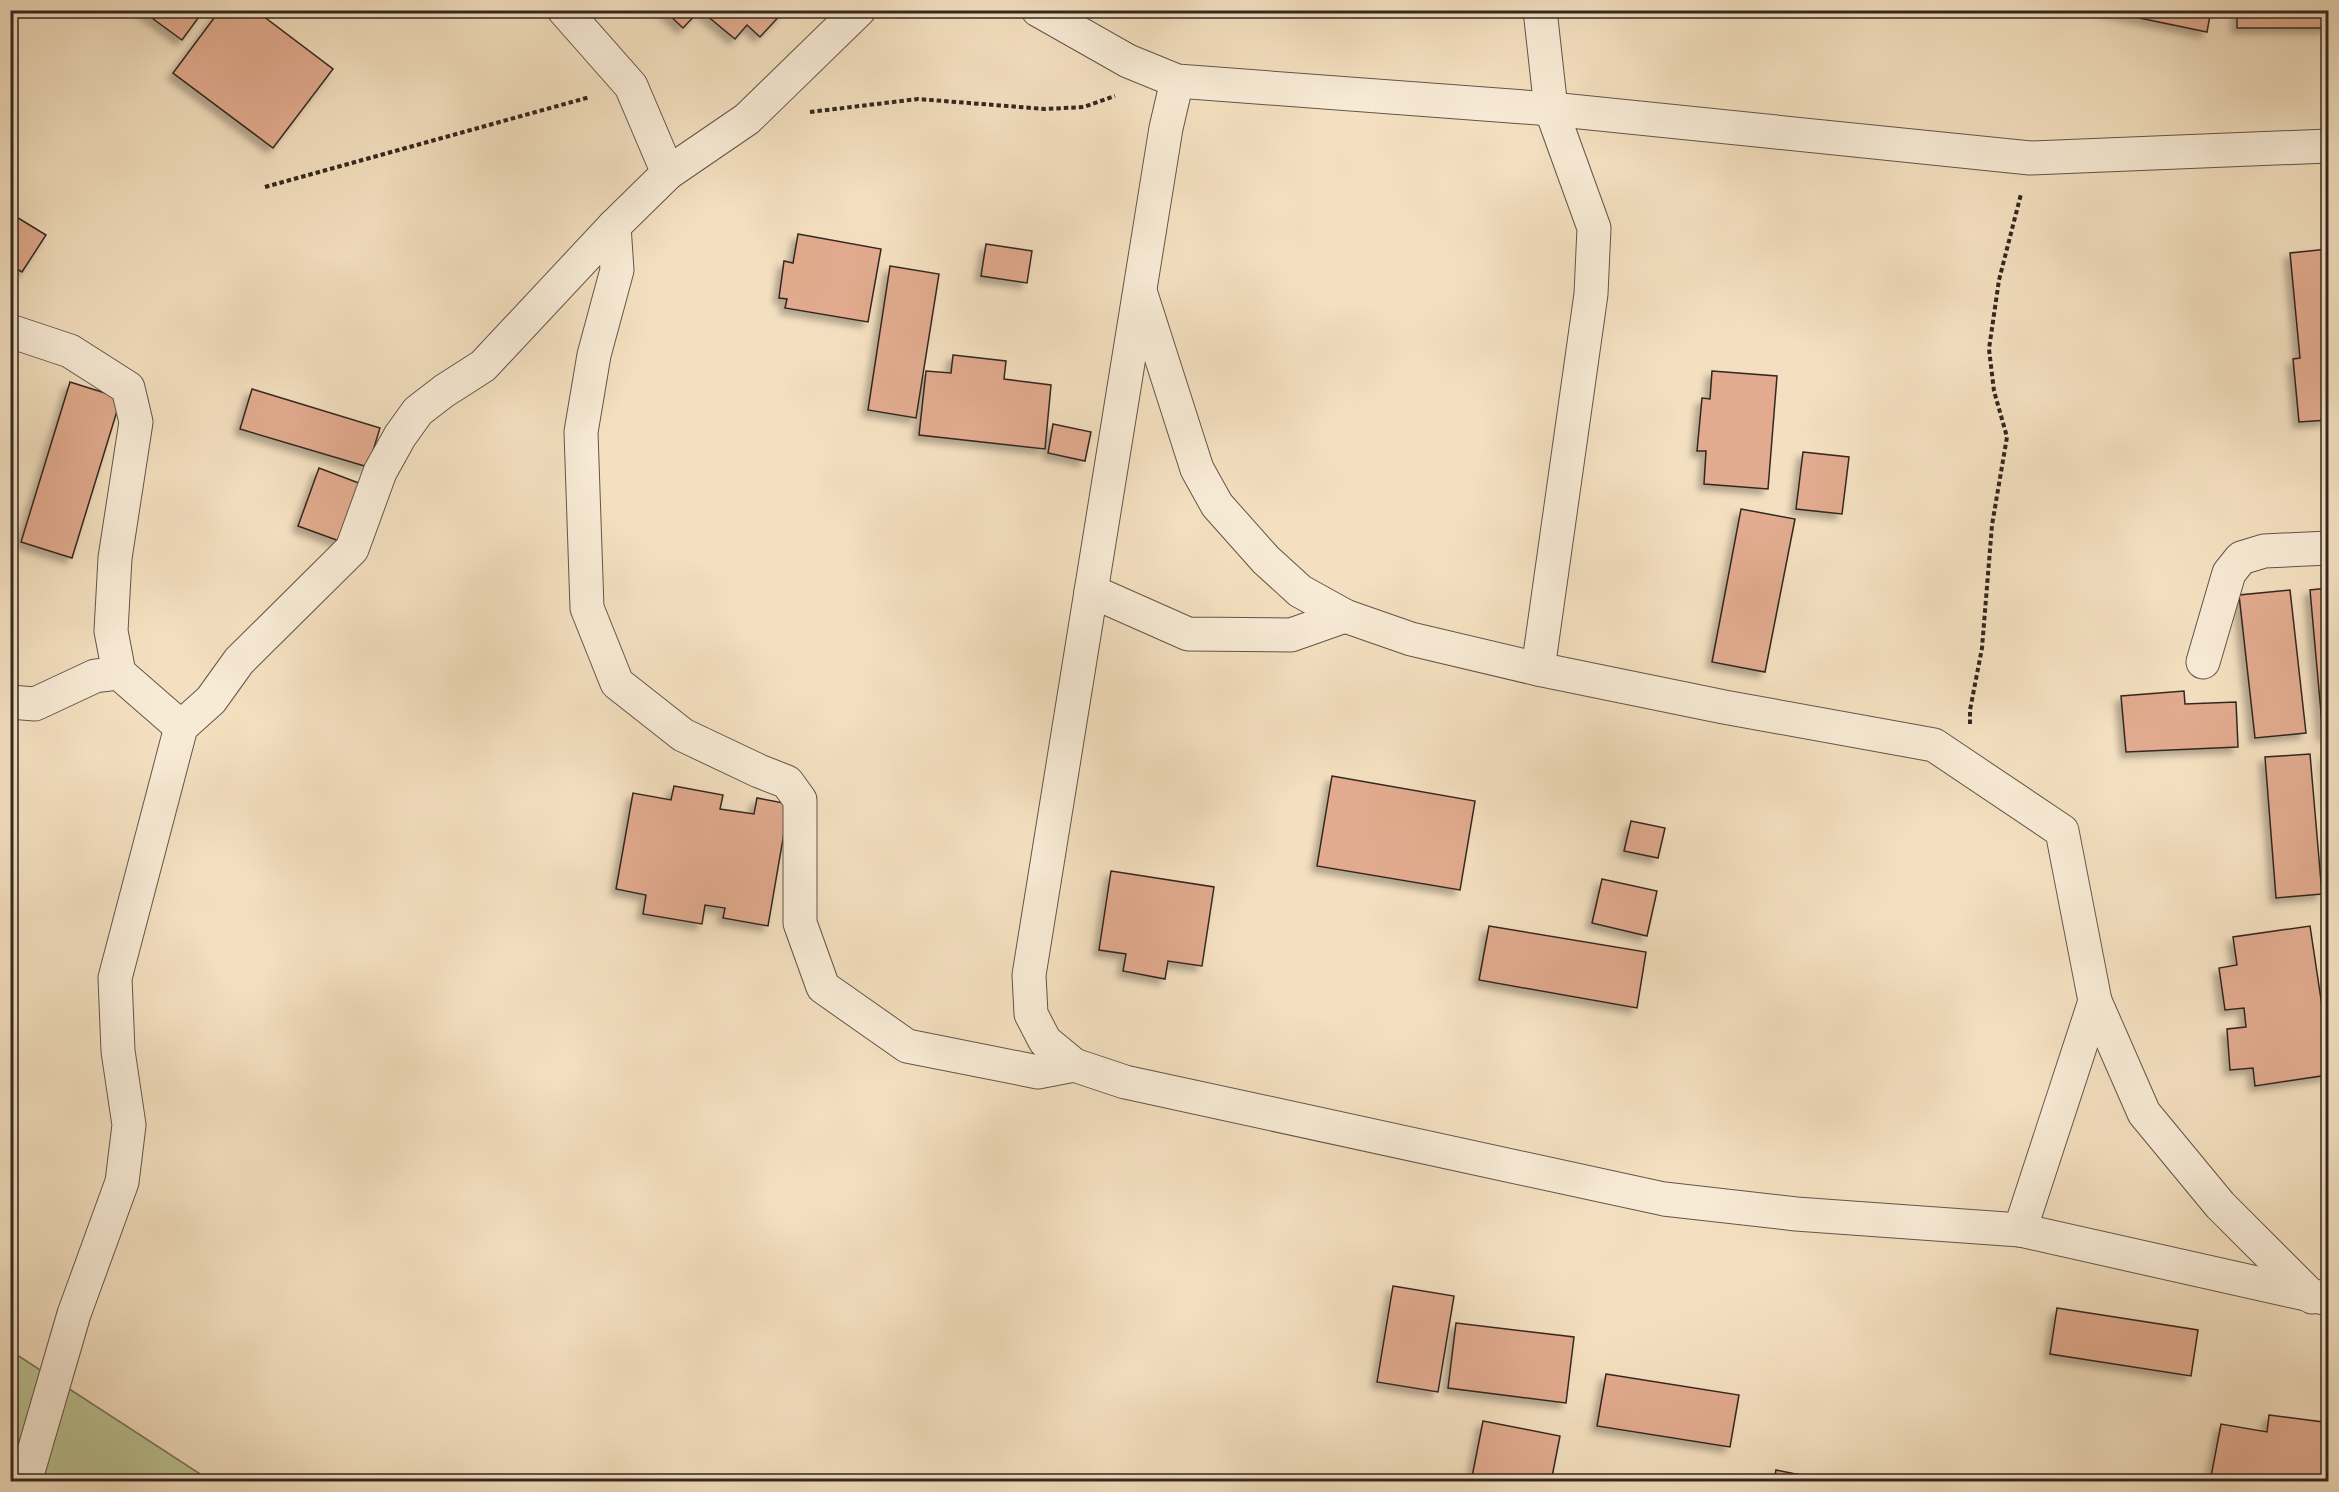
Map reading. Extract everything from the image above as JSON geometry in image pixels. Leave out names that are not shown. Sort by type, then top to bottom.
[{"type":"street","points":[[564,10],[631,86],[668,173]]},
{"type":"street","points":[[26,1482],[74,1314],[122,1182],[129,1125],[118,1051],[115,978],[181,727],[211,700],[239,661],[352,549],[380,472],[400,436],[418,411],[483,366],[614,226],[668,173],[747,119],[859,10]]},
{"type":"street","points":[[1038,10],[1128,61],[1165,76],[1551,109],[2030,158],[2328,146]]},
{"type":"street","points":[[1538,669],[1591,294],[1594,228],[1551,109],[1540,10]]},
{"type":"street","points":[[1165,76],[1166,128],[1029,975],[1031,1014],[1045,1041],[1074,1065],[1125,1082],[1664,1199],[1796,1214],[2020,1230],[2320,1298]]},
{"type":"street","points":[[614,226],[617,270],[594,355],[581,432],[587,608],[617,683],[682,735],[787,782],[800,800],[800,922],[823,987],[907,1046],[1038,1072],[1074,1065]]},
{"type":"street","points":[[1139,290],[1197,469],[1217,505],[1266,560],[1300,591],[1345,616],[1411,639],[1538,669],[1934,746],[2062,831],[2095,1001],[2144,1113],[2220,1205],[2320,1298]]},
{"type":"street","points":[[10,331],[70,351],[128,388],[136,422],[115,558],[111,631],[119,673],[181,727]]},
{"type":"street","points":[[2203,662],[2229,573],[2241,558],[2264,551],[2328,548]]},
{"type":"street","points":[[1091,591],[1188,634],[1291,635],[1345,616]]},
{"type":"street","points":[[10,702],[35,704],[95,676],[119,673]]},
{"type":"street","points":[[2020,1230],[2095,1001]]},
{"type":"path","points":[[804,113],[918,99],[1045,109],[1084,107],[1165,76]]},
{"type":"path","points":[[265,186],[631,86]]},
{"type":"path","points":[[1971,770],[1970,710],[1982,648],[1992,525],[2007,437],[1994,391],[1989,349],[1999,280],[2030,158]]},
{"type":"green space","points":[[11,1351],[211,1481],[11,1481]]},
{"type":"building","points":[[141,10],[204,10],[182,40]]},
{"type":"building","points":[[220,10],[255,10],[333,69],[273,148],[173,73]]},
{"type":"building","points":[[664,10],[700,10],[683,28]]},
{"type":"building","points":[[700,10],[785,10],[760,37],[747,25],[735,39]]},
{"type":"building","points":[[2101,10],[2211,10],[2207,32]]},
{"type":"building","points":[[2237,10],[2328,10],[2328,28],[2237,28]]},
{"type":"building","points":[[10,213],[46,235],[22,272],[10,265]]},
{"type":"building","points":[[798,234],[881,249],[868,322],[785,308],[787,299],[779,298],[784,261],[793,263]]},
{"type":"building","points":[[986,244],[1032,251],[1027,283],[981,276]]},
{"type":"building","points":[[2328,249],[2328,420],[2299,422],[2293,359],[2300,358],[2290,253]]},
{"type":"building","points":[[890,266],[939,274],[916,418],[868,410]]},
{"type":"building","points":[[953,355],[1006,361],[1004,379],[1051,385],[1045,449],[919,435],[926,371],[951,373]]},
{"type":"building","points":[[1712,371],[1777,376],[1768,489],[1704,484],[1706,451],[1697,451],[1702,398],[1710,399]]},
{"type":"building","points":[[70,382],[121,398],[72,558],[21,542]]},
{"type":"building","points":[[252,389],[380,428],[368,467],[240,429]]},
{"type":"building","points":[[1053,424],[1091,432],[1085,461],[1048,453]]},
{"type":"building","points":[[1803,452],[1849,457],[1842,514],[1796,509]]},
{"type":"building","points":[[319,468],[364,485],[342,542],[298,526]]},
{"type":"building","points":[[1741,509],[1795,519],[1765,672],[1712,662]]},
{"type":"building","points":[[2328,588],[2328,735],[2323,735],[2310,590]]},
{"type":"building","points":[[2290,590],[2306,733],[2255,738],[2239,595]]},
{"type":"building","points":[[2184,691],[2185,704],[2236,702],[2238,747],[2126,752],[2121,696]]},
{"type":"building","points":[[2310,754],[2322,894],[2276,898],[2265,757]]},
{"type":"building","points":[[2328,755],[2328,807],[2325,756]]},
{"type":"building","points":[[1332,776],[1475,801],[1460,890],[1317,866]]},
{"type":"building","points":[[674,786],[723,795],[720,809],[754,814],[757,798],[789,804],[768,926],[723,918],[725,908],[705,905],[702,924],[643,914],[646,895],[616,889],[633,793],[671,800]]},
{"type":"building","points":[[1631,821],[1665,828],[1658,858],[1624,851]]},
{"type":"building","points":[[1111,871],[1214,887],[1202,966],[1168,961],[1165,979],[1123,971],[1126,954],[1099,950]]},
{"type":"building","points":[[1602,879],[1657,891],[1647,936],[1592,923]]},
{"type":"building","points":[[1489,926],[1646,952],[1637,1008],[1479,980]]},
{"type":"building","points":[[2310,926],[2328,1046],[2328,1075],[2255,1086],[2253,1068],[2230,1070],[2227,1029],[2246,1027],[2244,1008],[2225,1010],[2219,968],[2237,965],[2233,937]]},
{"type":"building","points":[[1393,1286],[1454,1296],[1438,1392],[1377,1382]]},
{"type":"building","points":[[2057,1308],[2198,1330],[2191,1376],[2050,1354]]},
{"type":"building","points":[[1456,1323],[1574,1337],[1566,1403],[1448,1388]]},
{"type":"building","points":[[1606,1374],[1739,1395],[1730,1447],[1597,1426]]},
{"type":"building","points":[[2269,1415],[2323,1422],[2322,1428],[2328,1429],[2328,1482],[2210,1482],[2221,1424],[2267,1432]]},
{"type":"building","points":[[1483,1421],[1560,1436],[1551,1482],[1471,1482]]},
{"type":"building","points":[[1776,1470],[1835,1482],[1774,1482]]}]
